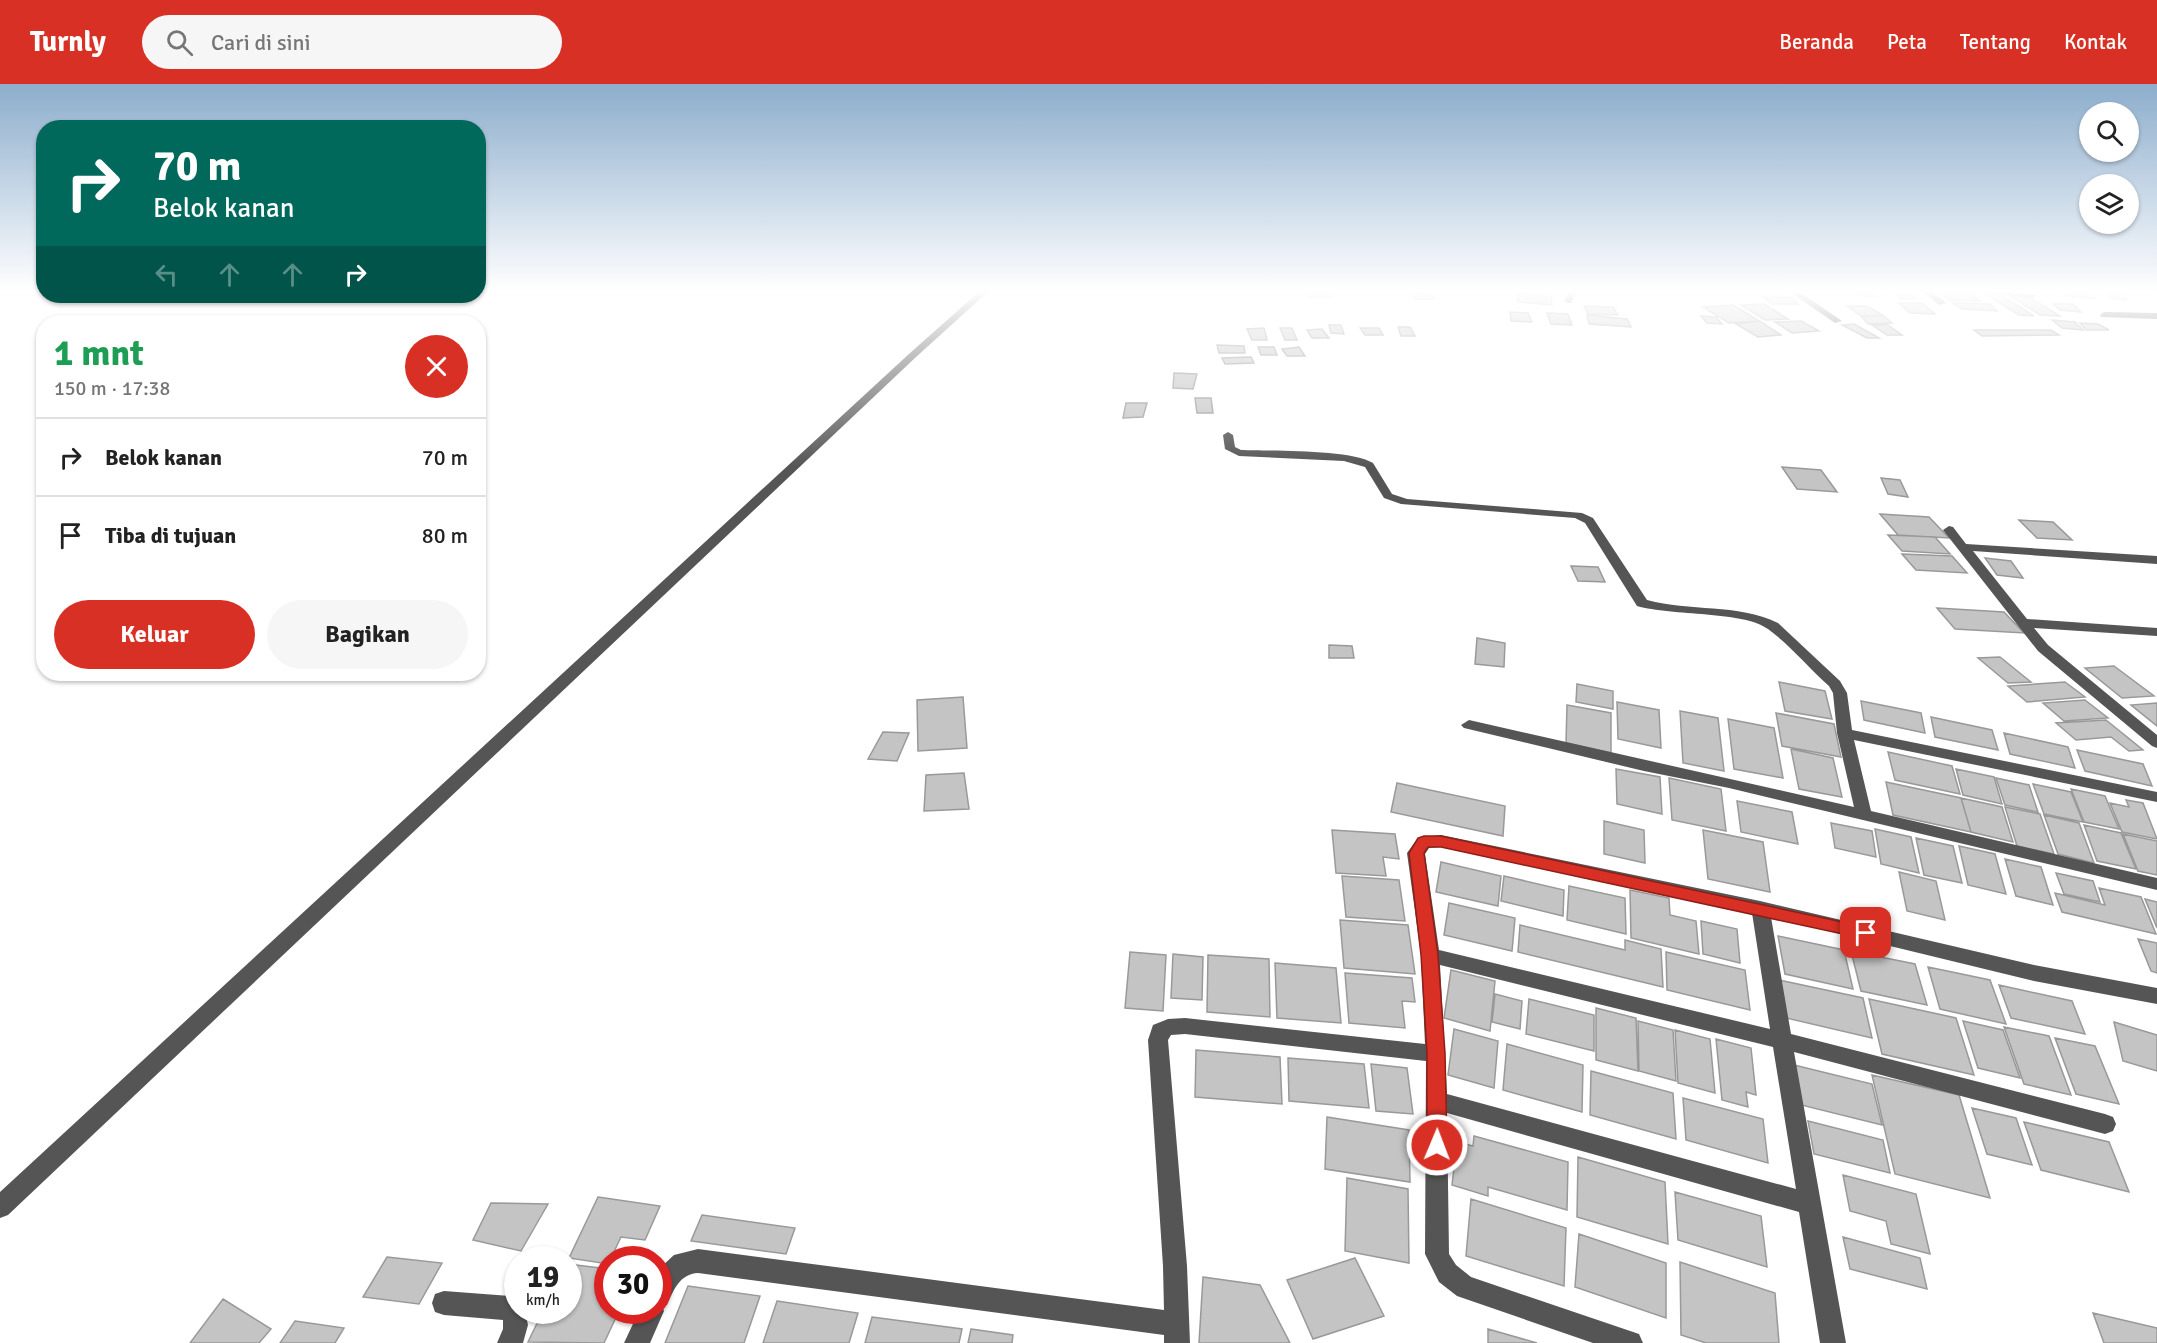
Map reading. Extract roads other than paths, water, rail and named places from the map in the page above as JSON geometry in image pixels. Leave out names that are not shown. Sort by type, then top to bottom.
[{"type":"street","points":[[0,1207],[920,349]]},
{"type":"street","points":[[1228,435],[1230,449],[1239,453],[1344,458],[1364,462],[1369,465],[1388,496],[1405,502],[1558,512],[1583,517],[1589,521],[1642,603],[1656,607],[1754,617],[1773,626],[1835,684],[1840,693],[1845,734],[1864,816]]},
{"type":"street","points":[[1949,530],[2043,648],[2157,743]]},
{"type":"street","points":[[1961,547],[2157,560]]},
{"type":"street","points":[[2024,623],[2157,632]]},
{"type":"street","points":[[1468,725],[1644,766],[1729,783],[2157,884]]},
{"type":"street","points":[[1845,734],[2157,797]]},
{"type":"street","points":[[1630,1343],[1587,1336],[1466,1287],[1445,1272],[1437,1254],[1436,1053],[1430,955],[1416,853],[1419,845],[1428,841],[1441,841],[1760,908],[2034,973],[2157,996]]},
{"type":"street","points":[[1760,908],[1833,1343]]},
{"type":"street","points":[[1430,955],[1781,1040],[2105,1124]]},
{"type":"street","points":[[672,1271],[683,1264],[698,1261],[1177,1333],[1158,1040],[1160,1031],[1168,1027],[1185,1026],[1436,1053]]},
{"type":"street","points":[[1438,1101],[1811,1204]]},
{"type":"street","points":[[444,1303],[510,1308],[516,1317],[517,1327],[510,1343]]},
{"type":"street","points":[[638,1343],[646,1324]]}]
